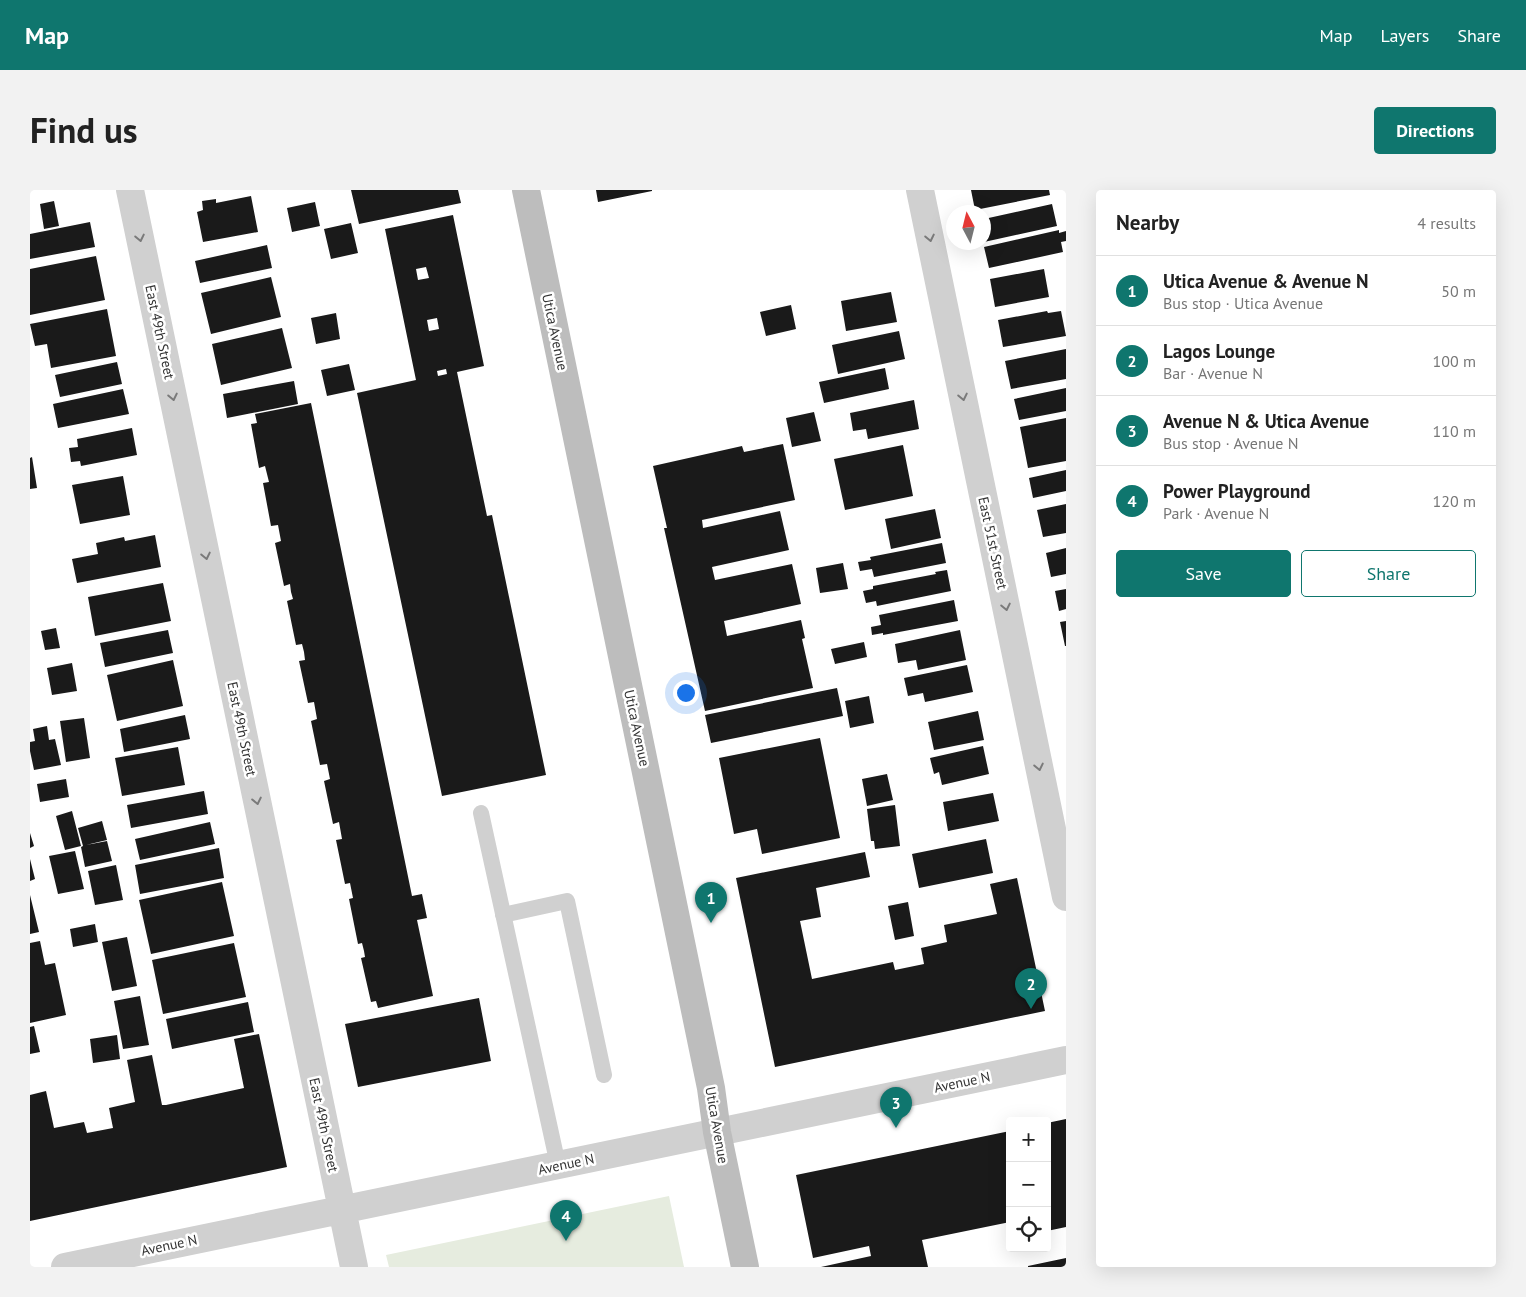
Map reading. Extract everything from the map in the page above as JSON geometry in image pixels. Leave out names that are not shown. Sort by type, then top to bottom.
[{"type":"main road","name":"Utica Avenue","points":[[526,190],[711,1088],[717,1132],[745,1267]]},
{"type":"street","name":"East 49th Street","points":[[130,190],[354,1267]]},
{"type":"street","name":"East 51st Street","points":[[920,190],[1066,897]]},
{"type":"street","name":"Avenue N","points":[[65,1267],[1066,1060]]},
{"type":"lane","points":[[481,814],[558,1166]]},
{"type":"lane","points":[[503,915],[567,901],[604,1075]]},
{"type":"shaded area","points":[[669,1196],[684,1267],[389,1267],[386,1255]]},
{"type":"building","points":[[351,190],[458,190],[461,203],[359,224]]},
{"type":"building","points":[[596,190],[652,190],[652,191],[598,202]]},
{"type":"building","points":[[971,190],[1049,190],[1050,195],[991,207],[991,205],[974,205]]},
{"type":"building","points":[[251,196],[258,232],[203,242],[197,212],[203,210],[202,201],[216,199],[216,203]]},
{"type":"building","points":[[54,201],[59,226],[44,229],[40,204]]},
{"type":"building","points":[[315,202],[320,226],[292,232],[287,208]]},
{"type":"building","points":[[1052,204],[1057,226],[991,240],[991,217]]},
{"type":"building","points":[[453,215],[484,366],[457,372],[487,516],[492,515],[546,775],[442,796],[357,393],[416,380],[385,229]],"holes":[[[426,267],[429,278],[418,280],[416,269]],[[437,318],[439,329],[429,331],[427,320]],[[446,369],[447,374],[438,376],[437,371]]]},
{"type":"building","points":[[90,222],[95,247],[30,259],[30,234]]},
{"type":"building","points":[[351,223],[358,253],[331,259],[324,229]]},
{"type":"building","points":[[1059,230],[1059,233],[1066,231],[1066,241],[1061,242],[1063,252],[989,268],[985,250],[991,250],[991,245]]},
{"type":"building","points":[[267,245],[272,268],[200,283],[195,261]]},
{"type":"building","points":[[96,256],[105,300],[30,315],[30,269]]},
{"type":"building","points":[[1044,269],[1049,297],[995,307],[990,279]]},
{"type":"building","points":[[271,277],[281,317],[211,334],[201,293]]},
{"type":"building","points":[[891,292],[897,322],[846,331],[841,301]]},
{"type":"building","points":[[791,305],[796,329],[766,336],[760,312]]},
{"type":"building","points":[[107,309],[116,356],[51,368],[47,344],[35,346],[30,324]]},
{"type":"building","points":[[1047,311],[1048,313],[1061,311],[1066,336],[1003,347],[998,320]]},
{"type":"building","points":[[336,313],[340,339],[316,344],[311,318]]},
{"type":"building","points":[[282,328],[292,368],[221,385],[212,344]]},
{"type":"building","points":[[899,331],[905,359],[838,374],[832,345]]},
{"type":"building","points":[[1066,349],[1066,379],[1011,389],[1005,361]]},
{"type":"building","points":[[117,362],[122,384],[60,397],[55,375]]},
{"type":"building","points":[[349,364],[355,390],[327,396],[321,370]]},
{"type":"building","points":[[885,368],[889,389],[824,403],[819,382]]},
{"type":"building","points":[[294,381],[298,404],[227,418],[223,394]]},
{"type":"building","points":[[1066,388],[1066,411],[1019,420],[1014,399]]},
{"type":"building","points":[[123,389],[129,414],[58,428],[53,404]]},
{"type":"building","points":[[914,400],[919,429],[868,439],[866,429],[853,431],[850,413]]},
{"type":"building","points":[[311,403],[412,896],[422,894],[427,918],[417,920],[433,996],[378,1008],[376,1001],[371,1002],[361,958],[365,957],[362,943],[358,944],[349,899],[353,898],[350,883],[345,884],[336,840],[342,839],[339,822],[333,824],[324,781],[330,779],[327,764],[320,765],[311,721],[317,719],[314,702],[308,703],[299,661],[305,660],[304,652],[302,644],[296,645],[287,601],[293,599],[290,584],[284,586],[275,543],[281,541],[278,525],[271,526],[263,483],[269,482],[265,466],[259,468],[251,424],[257,423],[255,414]]},
{"type":"building","points":[[814,412],[821,441],[792,447],[786,418]]},
{"type":"building","points":[[1066,418],[1066,461],[1028,468],[1020,427]]},
{"type":"building","points":[[132,428],[137,455],[81,466],[80,461],[71,462],[69,448],[78,447],[77,439]]},
{"type":"building","points":[[783,444],[795,500],[702,520],[703,528],[780,511],[789,550],[712,567],[715,580],[792,564],[801,604],[724,621],[727,636],[801,620],[805,638],[802,639],[813,688],[705,711],[664,528],[667,528],[653,466],[742,446],[744,452]]},
{"type":"building","points":[[903,445],[913,496],[845,510],[834,459]]},
{"type":"building","points":[[32,457],[37,488],[30,489],[30,458]]},
{"type":"building","points":[[1066,470],[1066,491],[1033,498],[1029,478]]},
{"type":"building","points":[[123,476],[130,515],[80,524],[72,485]]},
{"type":"building","points":[[1066,504],[1066,533],[1043,537],[1037,510]]},
{"type":"building","points":[[935,509],[941,538],[891,549],[885,519]]},
{"type":"building","points":[[155,535],[161,567],[77,583],[72,559],[98,554],[96,543],[124,537],[125,541]]},
{"type":"building","points":[[942,543],[946,563],[874,577],[872,569],[860,571],[858,562],[871,560],[870,557]]},
{"type":"building","points":[[1066,548],[1066,574],[1051,577],[1046,553]]},
{"type":"building","points":[[843,563],[848,589],[820,593],[816,568]]},
{"type":"building","points":[[947,570],[951,591],[877,606],[876,601],[866,603],[863,591],[873,589],[873,586],[936,574],[935,572]]},
{"type":"building","points":[[163,583],[171,621],[95,636],[88,597]]},
{"type":"building","points":[[1066,589],[1066,609],[1059,611],[1055,591]]},
{"type":"building","points":[[954,600],[958,621],[883,635],[883,633],[872,635],[871,627],[881,625],[879,615]]},
{"type":"building","points":[[1066,621],[1066,646],[1065,646],[1060,622]]},
{"type":"building","points":[[56,628],[60,648],[45,650],[41,631]]},
{"type":"building","points":[[168,630],[173,653],[105,667],[100,643]]},
{"type":"building","points":[[960,630],[966,660],[918,670],[916,660],[898,663],[895,644]]},
{"type":"building","points":[[864,642],[867,657],[835,664],[831,649]]},
{"type":"building","points":[[173,660],[183,706],[117,721],[107,675]]},
{"type":"building","points":[[72,663],[77,691],[52,695],[47,668]]},
{"type":"building","points":[[967,665],[973,692],[925,702],[923,693],[908,696],[904,678]]},
{"type":"building","points":[[837,688],[843,716],[711,743],[705,715]]},
{"type":"building","points":[[869,696],[874,723],[850,728],[845,701]]},
{"type":"building","points":[[978,711],[984,740],[934,750],[928,722]]},
{"type":"building","points":[[185,715],[190,739],[124,752],[120,729]]},
{"type":"building","points":[[84,718],[90,758],[66,762],[60,721]]},
{"type":"building","points":[[47,726],[49,740],[55,739],[61,765],[34,770],[30,751],[30,742],[35,741],[33,729]]},
{"type":"building","points":[[820,738],[840,838],[762,854],[757,829],[734,834],[719,758]]},
{"type":"building","points":[[983,746],[989,774],[942,785],[939,772],[934,774],[930,758]]},
{"type":"building","points":[[178,747],[185,785],[122,796],[115,758]]},
{"type":"building","points":[[887,774],[893,800],[867,806],[862,779]]},
{"type":"building","points":[[66,779],[69,797],[40,802],[37,784]]},
{"type":"building","points":[[204,791],[208,814],[131,828],[127,805]]},
{"type":"building","points":[[993,793],[999,821],[948,831],[943,802]]},
{"type":"building","points":[[895,805],[900,846],[875,849],[874,841],[871,841],[867,809]]},
{"type":"building","points":[[72,811],[81,846],[65,850],[56,816]]},
{"type":"building","points":[[102,821],[107,840],[86,845],[107,841],[112,861],[85,867],[81,847],[83,846],[78,828]]},
{"type":"building","points":[[210,822],[215,844],[140,860],[135,839]]},
{"type":"building","points":[[30,833],[34,846],[30,848]]},
{"type":"building","points":[[986,839],[993,873],[919,888],[912,854]]},
{"type":"building","points":[[219,848],[224,878],[140,894],[135,865]]},
{"type":"building","points":[[75,851],[84,889],[58,894],[49,856]]},
{"type":"building","points":[[865,852],[870,877],[816,888],[821,917],[800,921],[812,979],[893,962],[895,970],[924,964],[921,948],[947,942],[944,925],[997,914],[990,884],[1017,878],[1045,1011],[775,1067],[736,878]]},
{"type":"building","points":[[30,859],[35,879],[30,881]]},
{"type":"building","points":[[116,865],[123,900],[95,905],[88,871]]},
{"type":"building","points":[[222,882],[234,936],[151,954],[139,900]]},
{"type":"building","points":[[30,895],[39,932],[30,934]]},
{"type":"building","points":[[908,902],[914,936],[895,940],[888,906]]},
{"type":"building","points":[[95,924],[98,942],[73,947],[70,929]]},
{"type":"building","points":[[127,937],[137,986],[112,991],[102,942]]},
{"type":"building","points":[[40,941],[45,965],[55,963],[66,1015],[30,1023],[30,943]]},
{"type":"building","points":[[234,943],[246,997],[163,1014],[152,960]]},
{"type":"building","points":[[140,996],[149,1045],[123,1049],[114,1001]]},
{"type":"building","points":[[479,998],[491,1061],[358,1087],[345,1024]]},
{"type":"building","points":[[248,1002],[254,1032],[172,1049],[166,1019]]},
{"type":"building","points":[[34,1026],[40,1052],[30,1054],[30,1027]]},
{"type":"building","points":[[259,1034],[287,1167],[30,1221],[30,1095],[46,1091],[54,1128],[84,1122],[87,1133],[113,1128],[109,1108],[135,1102],[127,1060],[152,1055],[162,1105],[166,1105],[244,1088],[234,1039]]},
{"type":"building","points":[[117,1035],[120,1059],[93,1063],[90,1039]]},
{"type":"building","points":[[1066,1119],[1066,1227],[1051,1230],[1051,1162],[1051,1122]]},
{"type":"building","points":[[1006,1132],[1006,1223],[922,1240],[928,1267],[821,1267],[871,1256],[869,1246],[813,1258],[796,1175]]},
{"type":"building","points":[[1066,1258],[1066,1267],[1028,1267],[1028,1266]]},
{"type":"place","name":"Utica Avenue & Avenue N","points":[[711,923]]},
{"type":"place","name":"Lagos Lounge","points":[[1031,1009]]},
{"type":"place","name":"Avenue N & Utica Avenue","points":[[896,1128]]},
{"type":"place","name":"Power Playground","points":[[566,1241]]}]
